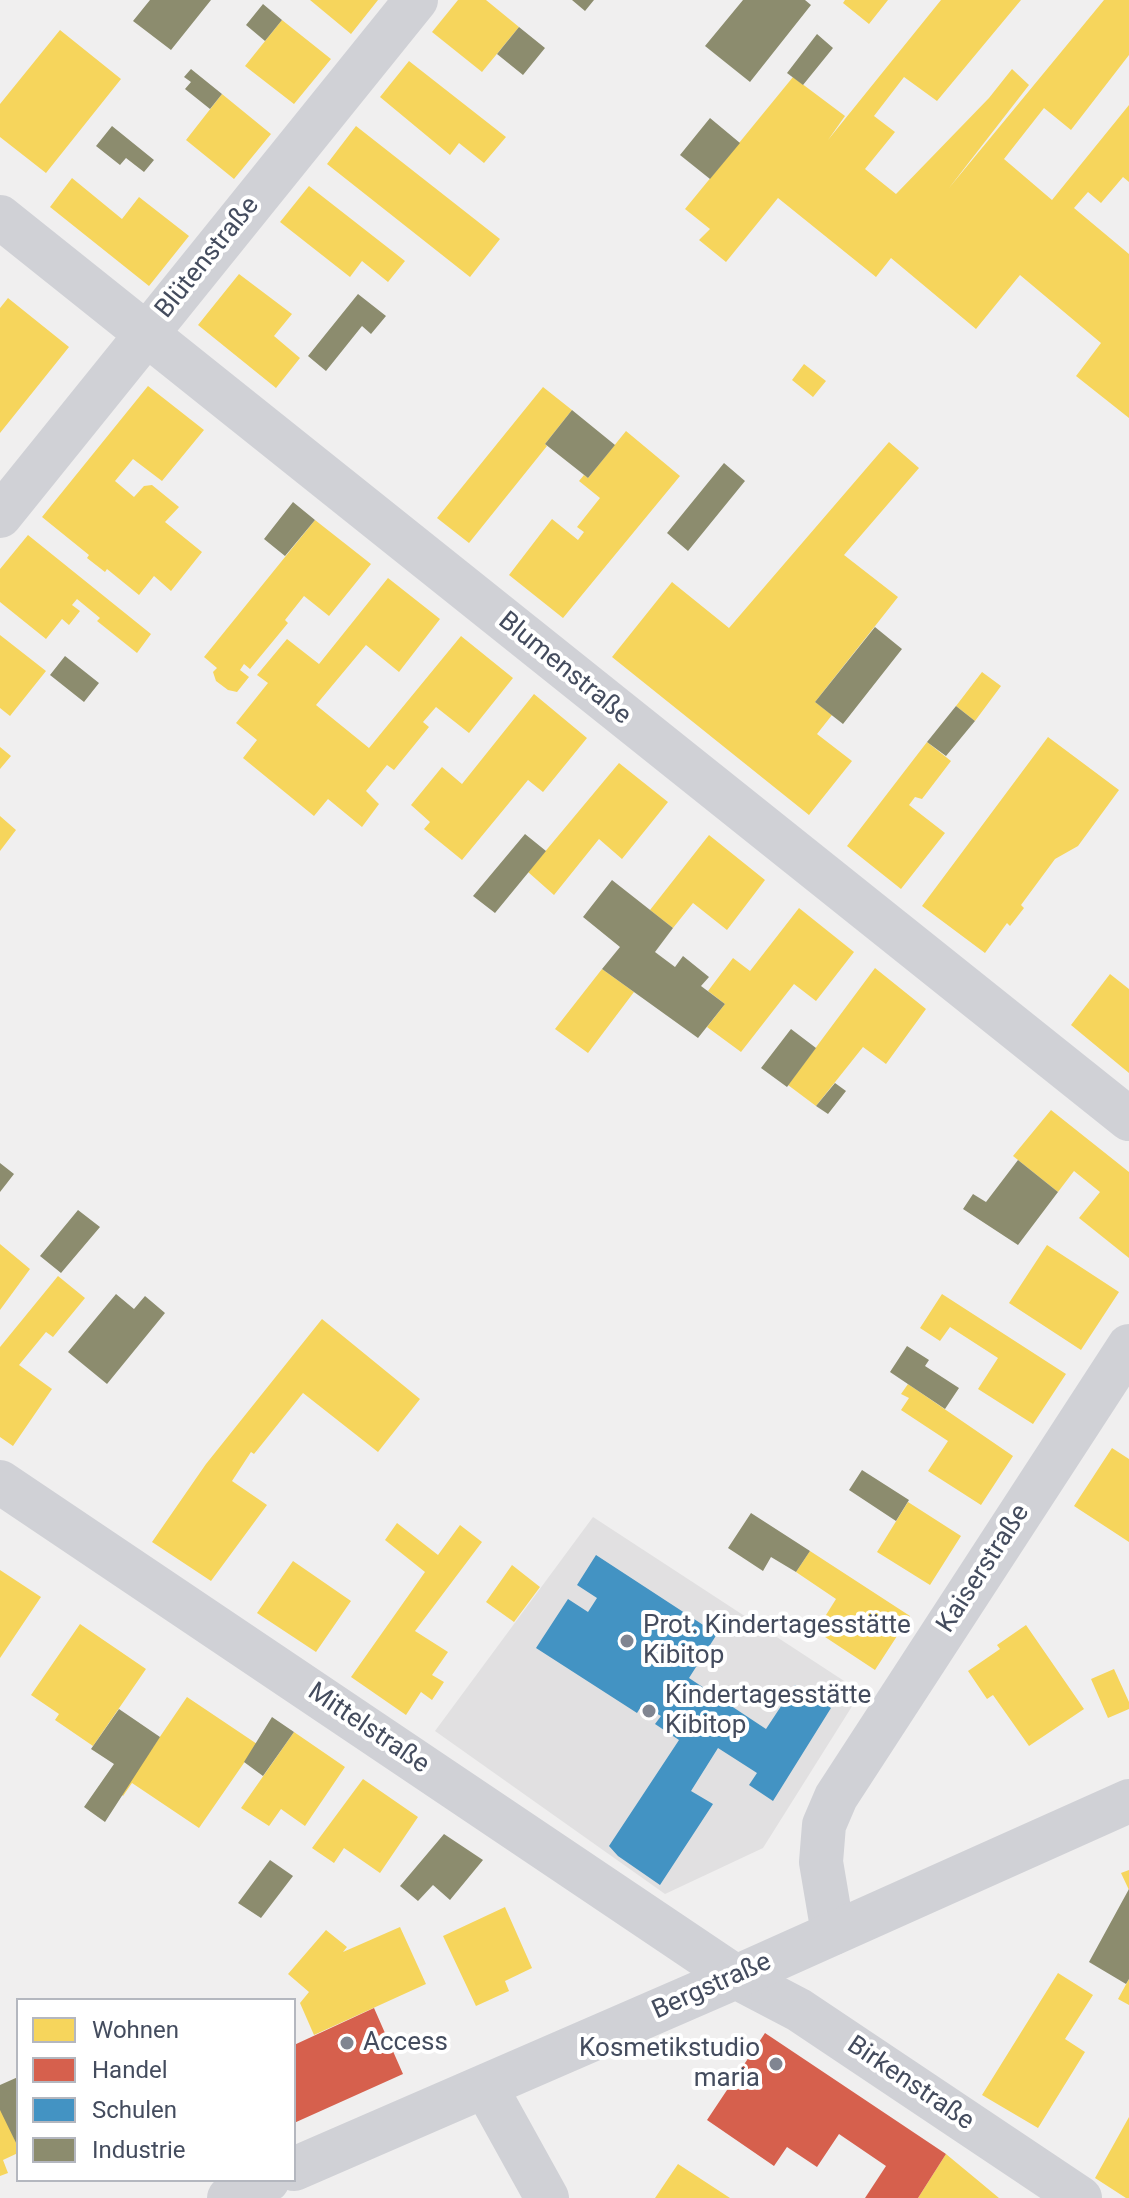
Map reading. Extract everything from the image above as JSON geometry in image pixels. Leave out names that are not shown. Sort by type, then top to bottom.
[{"type":"street","name":"Blütenstraße","points":[[0,516],[416,0]]},
{"type":"street","name":"Blumenstraße","points":[[0,217],[1129,1119]]},
{"type":"street","name":"Kaiserstraße","points":[[833,1933],[821,1862],[824,1825],[836,1797],[1129,1346]]},
{"type":"street","name":"Mittelstraße","points":[[0,1482],[736,1977]]},
{"type":"street","name":"Bergstraße","points":[[296,2168],[736,1977],[1129,1801]]},
{"type":"street","name":"Birkenstraße","points":[[736,1977],[799,2010],[1080,2198]]},
{"type":"street","points":[[485,2086],[547,2198]]},
{"type":"street","points":[[229,2198],[264,2182]]},
{"type":"shaded area","name":"Kindertagesstätte Kibitop","points":[[593,1517],[861,1692],[763,1848],[665,1894],[435,1731]]},
{"type":"building: Wohnen","points":[[310,0],[378,0],[351,34]]},
{"type":"building: Wohnen","points":[[458,0],[486,0],[519,27],[482,72],[432,32]]},
{"type":"building: Wohnen","points":[[845,0],[888,0],[869,24],[843,3]]},
{"type":"building: Wohnen","points":[[941,0],[1021,0],[937,101],[904,77],[874,116],[895,132],[865,169],[896,194],[989,98],[1012,69],[1029,85],[949,188],[1104,0],[1129,0],[1129,55],[1071,130],[1044,108],[1004,159],[1052,200],[1129,105],[1129,182],[1123,177],[1101,203],[1088,192],[1074,208],[1129,254],[1129,418],[1076,376],[1101,343],[1020,275],[976,329],[891,258],[876,277],[778,198],[726,262],[699,240],[710,229],[685,209],[793,77],[845,116],[828,140]]},
{"type":"building: Wohnen","points":[[282,20],[331,59],[294,104],[245,66]]},
{"type":"building: Wohnen","points":[[60,30],[121,79],[46,173],[0,137],[0,104]]},
{"type":"building: Wohnen","points":[[409,61],[506,137],[484,163],[459,143],[450,155],[380,97]]},
{"type":"building: Wohnen","points":[[222,94],[271,134],[234,179],[186,140]]},
{"type":"building: Wohnen","points":[[356,126],[500,239],[470,277],[327,164]]},
{"type":"building: Wohnen","points":[[72,178],[122,219],[139,197],[189,236],[149,286],[50,207]]},
{"type":"building: Wohnen","points":[[309,186],[405,261],[388,282],[362,261],[350,277],[280,222]]},
{"type":"building: Wohnen","points":[[239,274],[292,314],[274,336],[300,358],[276,388],[198,325]]},
{"type":"building: Wohnen","points":[[8,298],[69,347],[0,433],[0,308]]},
{"type":"building: Wohnen","points":[[804,364],[826,381],[813,397],[792,380]]},
{"type":"building: Wohnen","points":[[148,386],[204,430],[162,481],[133,459],[115,481],[134,497],[144,486],[152,485],[179,507],[165,522],[202,552],[171,591],[154,576],[139,595],[107,569],[105,572],[87,558],[89,555],[42,517]]},
{"type":"building: Wohnen","points":[[543,387],[572,410],[469,543],[437,518]]},
{"type":"building: Wohnen","points":[[626,431],[680,476],[563,618],[509,575],[552,519],[578,540],[584,532],[577,527],[600,498],[579,481],[584,475],[588,478]]},
{"type":"building: Wohnen","points":[[889,442],[919,468],[844,555],[898,597],[815,702],[832,715],[817,734],[852,761],[809,815],[612,657],[672,582],[729,628]]},
{"type":"building: Wohnen","points":[[315,520],[371,564],[329,616],[304,596],[285,620],[288,623],[250,669],[244,664],[240,670],[249,677],[237,692],[228,690],[216,681],[213,672],[217,668],[204,657]]},
{"type":"building: Wohnen","points":[[28,535],[151,634],[137,653],[97,621],[100,618],[77,599],[72,605],[80,611],[69,625],[62,619],[46,639],[0,602],[0,569]]},
{"type":"building: Wohnen","points":[[388,578],[440,619],[399,672],[366,645],[316,705],[369,748],[461,636],[513,678],[469,733],[436,707],[423,722],[429,727],[394,770],[387,765],[366,791],[379,804],[362,827],[328,799],[314,816],[243,758],[257,740],[236,723],[268,683],[257,675],[287,639],[319,664]]},
{"type":"building: Wohnen","points":[[0,635],[46,671],[10,716],[0,708]]},
{"type":"building: Wohnen","points":[[982,672],[1001,686],[975,721],[956,706]]},
{"type":"building: Wohnen","points":[[534,694],[587,738],[543,792],[528,780],[462,860],[424,829],[430,822],[411,805],[442,767],[462,784]]},
{"type":"building: Wohnen","points":[[1048,737],[1119,790],[1078,846],[1055,859],[1021,905],[1024,908],[1010,926],[1007,923],[985,953],[922,906]]},
{"type":"building: Wohnen","points":[[927,742],[951,761],[922,799],[915,797],[909,805],[945,833],[901,889],[847,846]]},
{"type":"building: Wohnen","points":[[0,747],[11,756],[0,769]]},
{"type":"building: Wohnen","points":[[619,763],[668,802],[622,859],[599,839],[554,895],[528,872]]},
{"type":"building: Wohnen","points":[[0,816],[16,830],[0,851]]},
{"type":"building: Wohnen","points":[[709,835],[765,880],[727,930],[693,903],[673,928],[650,910]]},
{"type":"building: Wohnen","points":[[799,908],[854,952],[816,1001],[794,984],[741,1052],[707,1027],[725,1004],[708,991],[733,958],[750,971]]},
{"type":"building: Wohnen","points":[[875,968],[926,1009],[886,1064],[863,1047],[816,1106],[788,1085]]},
{"type":"building: Wohnen","points":[[602,969],[634,992],[588,1053],[555,1029]]},
{"type":"building: Wohnen","points":[[1110,974],[1129,989],[1129,1073],[1071,1025]]},
{"type":"building: Wohnen","points":[[1051,1110],[1129,1172],[1129,1258],[1079,1218],[1100,1192],[1074,1171],[1058,1192],[1013,1156]]},
{"type":"building: Wohnen","points":[[0,1244],[30,1269],[0,1310]]},
{"type":"building: Wohnen","points":[[1047,1245],[1119,1292],[1081,1350],[1009,1303]]},
{"type":"building: Wohnen","points":[[58,1276],[85,1298],[53,1337],[46,1332],[19,1365],[52,1389],[13,1446],[0,1437],[0,1347]]},
{"type":"building: Wohnen","points":[[942,1294],[1066,1374],[1033,1424],[978,1389],[998,1358],[950,1327],[940,1341],[920,1328]]},
{"type":"building: Wohnen","points":[[322,1319],[420,1399],[378,1452],[303,1393],[254,1454],[251,1452],[232,1481],[267,1505],[211,1581],[152,1542],[206,1464]]},
{"type":"building: Wohnen","points":[[908,1384],[1013,1456],[981,1505],[928,1471],[948,1441],[901,1410],[909,1398],[901,1394]]},
{"type":"building: Wohnen","points":[[1112,1448],[1129,1459],[1129,1542],[1074,1506]]},
{"type":"building: Wohnen","points":[[908,1502],[961,1536],[930,1585],[877,1552]]},
{"type":"building: Wohnen","points":[[397,1523],[438,1555],[460,1525],[482,1542],[415,1631],[448,1652],[432,1675],[444,1682],[432,1700],[421,1692],[406,1715],[351,1677],[425,1572],[385,1540]]},
{"type":"building: Wohnen","points":[[810,1551],[910,1616],[875,1670],[816,1631],[836,1599],[796,1572]]},
{"type":"building: Wohnen","points":[[293,1561],[351,1601],[316,1652],[257,1613]]},
{"type":"building: Wohnen","points":[[512,1565],[540,1587],[514,1622],[486,1602]]},
{"type":"building: Wohnen","points":[[0,1570],[41,1597],[0,1658]]},
{"type":"building: Wohnen","points":[[80,1624],[146,1669],[93,1746],[55,1720],[59,1714],[31,1695]]},
{"type":"building: Wohnen","points":[[1026,1625],[1084,1709],[1029,1746],[993,1695],[987,1699],[968,1671],[1000,1649],[997,1645]]},
{"type":"building: Wohnen","points":[[1114,1669],[1129,1702],[1129,1709],[1108,1718],[1091,1679]]},
{"type":"building: Wohnen","points":[[187,1697],[257,1744],[199,1828],[132,1783],[123,1796],[121,1794]]},
{"type":"building: Wohnen","points":[[294,1732],[345,1767],[305,1826],[281,1809],[269,1826],[241,1808]]},
{"type":"building: Wohnen","points":[[363,1779],[418,1817],[380,1873],[344,1848],[334,1863],[312,1848]]},
{"type":"building: Wohnen","points":[[1129,1870],[1129,1890],[1121,1873]]},
{"type":"building: Wohnen","points":[[505,1907],[532,1968],[505,1981],[509,1991],[476,2006],[443,1936]]},
{"type":"building: Wohnen","points":[[400,1927],[426,1984],[314,2035],[300,2003],[309,1992],[288,1974],[326,1930],[347,1947],[343,1952]]},
{"type":"building: Wohnen","points":[[1058,1973],[1093,1995],[1065,2039],[1085,2052],[1038,2128],[982,2095]]},
{"type":"building: Wohnen","points":[[1129,1979],[1129,2005],[1118,1999]]},
{"type":"building: Wohnen","points":[[0,2107],[16,2143],[16,2154],[3,2160],[8,2173],[0,2176]]},
{"type":"building: Wohnen","points":[[1129,2117],[1129,2198],[1126,2198],[1095,2178]]},
{"type":"building: Wohnen","points":[[946,2154],[981,2183],[999,2198],[918,2198]]},
{"type":"building: Wohnen","points":[[678,2164],[730,2198],[655,2198]]},
{"type":"building: Handel","points":[[374,2008],[403,2074],[296,2122],[296,2044]]},
{"type":"building: Handel","points":[[765,2033],[946,2154],[918,2198],[865,2198],[886,2166],[839,2134],[817,2167],[787,2147],[774,2166],[707,2120]]},
{"type":"building: Schulen","points":[[596,1555],[717,1634],[689,1678],[766,1729],[795,1685],[831,1708],[773,1801],[749,1785],[757,1773],[718,1748],[691,1791],[713,1804],[660,1885],[618,1856],[609,1846],[679,1740],[655,1724],[661,1716],[642,1705],[637,1713],[536,1648],[568,1599],[588,1612],[597,1598],[577,1585]]},
{"type":"building: Industrie","points":[[150,0],[211,0],[171,50],[133,21]]},
{"type":"building: Industrie","points":[[572,0],[594,0],[585,11]]},
{"type":"building: Industrie","points":[[743,0],[805,0],[811,5],[750,82],[705,46]]},
{"type":"building: Industrie","points":[[263,4],[282,20],[265,41],[246,25]]},
{"type":"building: Industrie","points":[[519,27],[545,48],[523,75],[497,54]]},
{"type":"building: Industrie","points":[[817,34],[833,48],[803,85],[787,73]]},
{"type":"building: Industrie","points":[[191,69],[222,94],[210,109],[185,89],[191,82],[184,77]]},
{"type":"building: Industrie","points":[[710,118],[740,143],[710,179],[680,155]]},
{"type":"building: Industrie","points":[[112,126],[154,160],[144,172],[126,158],[120,165],[96,146]]},
{"type":"building: Industrie","points":[[358,294],[386,316],[371,334],[362,326],[326,371],[308,356]]},
{"type":"building: Industrie","points":[[572,410],[615,445],[588,478],[545,444]]},
{"type":"building: Industrie","points":[[724,463],[745,481],[688,551],[667,533]]},
{"type":"building: Industrie","points":[[293,502],[315,520],[285,556],[264,539]]},
{"type":"building: Industrie","points":[[875,627],[902,649],[843,724],[815,702]]},
{"type":"building: Industrie","points":[[65,656],[99,683],[84,702],[50,675]]},
{"type":"building: Industrie","points":[[956,706],[975,721],[946,756],[927,742]]},
{"type":"building: Industrie","points":[[525,834],[546,851],[495,913],[473,896]]},
{"type":"building: Industrie","points":[[612,880],[673,928],[655,952],[675,967],[683,956],[709,977],[701,986],[725,1004],[698,1038],[602,969],[620,947],[583,917]]},
{"type":"building: Industrie","points":[[791,1029],[816,1048],[787,1087],[761,1068]]},
{"type":"building: Industrie","points":[[835,1083],[846,1091],[828,1114],[816,1106]]},
{"type":"building: Industrie","points":[[1018,1160],[1058,1192],[1018,1245],[963,1209],[973,1194],[986,1202]]},
{"type":"building: Industrie","points":[[0,1163],[14,1174],[0,1192]]},
{"type":"building: Industrie","points":[[78,1210],[100,1227],[61,1273],[40,1256]]},
{"type":"building: Industrie","points":[[116,1294],[134,1309],[145,1296],[165,1313],[107,1384],[68,1352]]},
{"type":"building: Industrie","points":[[907,1346],[929,1360],[925,1366],[959,1388],[945,1409],[890,1372]]},
{"type":"building: Industrie","points":[[862,1470],[909,1500],[896,1521],[849,1490]]},
{"type":"building: Industrie","points":[[751,1513],[810,1551],[796,1572],[771,1557],[763,1571],[728,1548]]},
{"type":"building: Industrie","points":[[119,1709],[160,1737],[105,1822],[84,1807],[114,1764],[91,1749]]},
{"type":"building: Industrie","points":[[272,1717],[294,1732],[263,1776],[244,1762]]},
{"type":"building: Industrie","points":[[444,1834],[483,1860],[450,1900],[433,1885],[418,1901],[400,1886]]},
{"type":"building: Industrie","points":[[270,1860],[293,1876],[261,1918],[238,1903]]},
{"type":"building: Industrie","points":[[1129,1889],[1129,1979],[1126,1984],[1089,1962]]},
{"type":"building: Industrie","points":[[16,2078],[16,2143],[0,2110],[0,2085]]},
{"type":"place","name":"Prot. Kindertagesstätte Kibitop","points":[[627,1641]]},
{"type":"place","name":"Kindertagesstätte Kibitop","points":[[649,1711]]},
{"type":"place","name":"Access","points":[[347,2043]]},
{"type":"place","name":"Kosmetikstudio maria","points":[[776,2064]]}]
